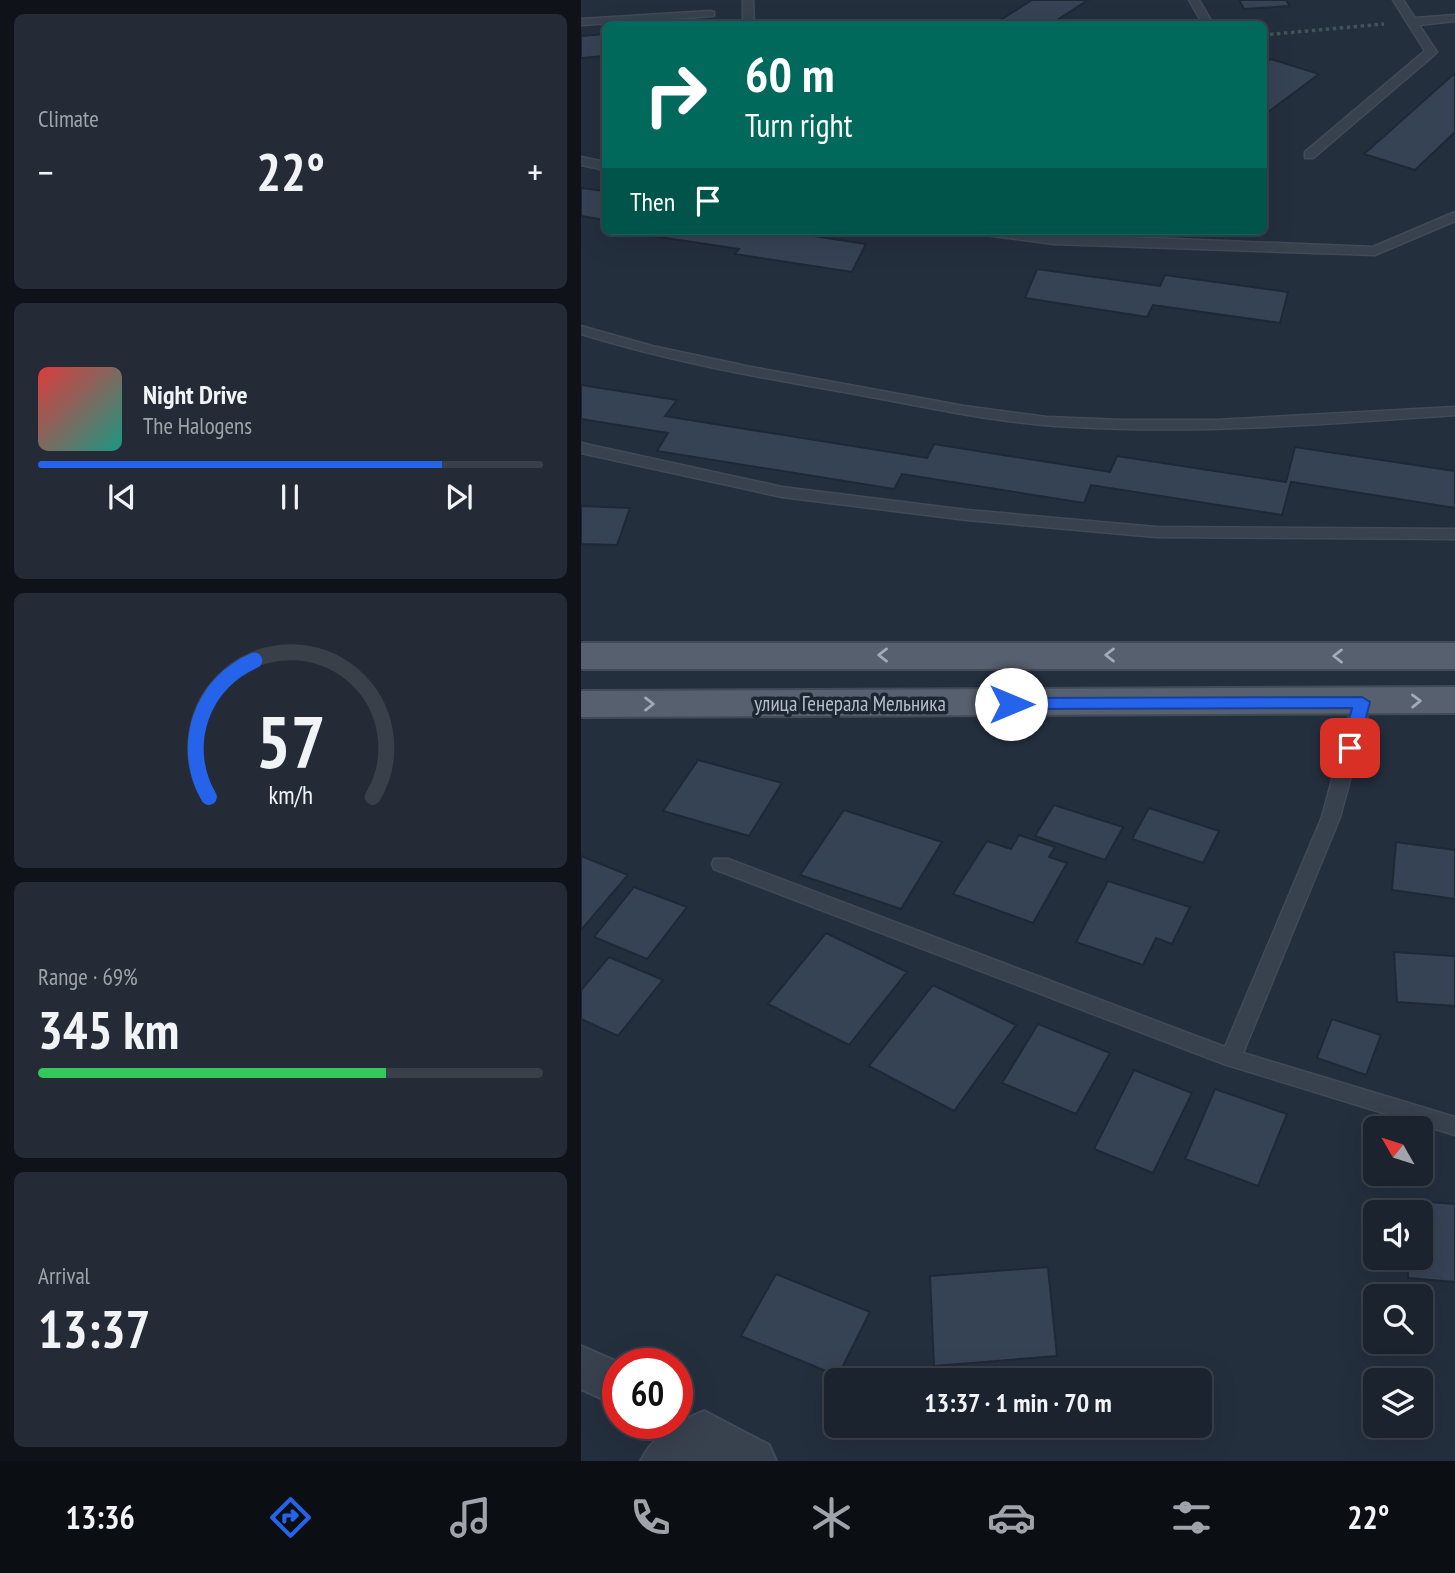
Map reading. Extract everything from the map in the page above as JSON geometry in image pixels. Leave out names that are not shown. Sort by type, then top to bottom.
[{"type":"main road","points":[[581,656],[1455,656]]},
{"type":"main road","name":"улица Генерала Мельника","points":[[582,706],[1455,700]]},
{"type":"street","points":[[581,1367],[602,1377]]},
{"type":"street","points":[[693,1426],[753,1461]]},
{"type":"street","points":[[664,1461],[680,1439]]},
{"type":"lane","points":[[748,0],[749,21]]},
{"type":"lane","points":[[1194,0],[1206,21]]},
{"type":"lane","points":[[1309,155],[1431,52],[1398,0]]},
{"type":"lane","points":[[581,22],[710,14]]},
{"type":"lane","points":[[1412,22],[1455,18]]},
{"type":"lane","points":[[581,161],[602,165]]},
{"type":"lane","points":[[1016,235],[1054,240],[1375,251],[1455,216]]},
{"type":"lane","points":[[581,330],[645,351],[749,371],[951,408],[1073,423],[1231,424],[1455,411]]},
{"type":"lane","points":[[581,447],[782,492],[967,515],[1156,532],[1455,534]]},
{"type":"lane","points":[[1231,1058],[1331,817],[1362,702]]},
{"type":"lane","points":[[721,864],[1231,1058],[1455,1126]]},
{"type":"path","points":[[1267,35],[1412,22]]},
{"type":"building","points":[[1032,0],[1088,0],[1056,21],[999,21]]},
{"type":"building","points":[[1239,0],[1286,0],[1290,6],[1244,9]]},
{"type":"building","points":[[602,34],[602,56],[581,58],[581,36]]},
{"type":"building","points":[[1271,59],[1319,74],[1267,113],[1267,62]]},
{"type":"building","points":[[1455,73],[1455,132],[1415,170],[1364,154]]},
{"type":"building","points":[[581,188],[602,191],[602,220],[581,216]]},
{"type":"building","points":[[646,235],[807,235],[866,244],[852,272],[735,254],[739,249]]},
{"type":"building","points":[[1037,269],[1160,286],[1165,275],[1288,292],[1280,323],[1153,305],[1147,317],[1025,298]]},
{"type":"building","points":[[581,385],[677,400],[665,416],[927,458],[934,444],[1110,472],[1117,456],[1286,482],[1295,447],[1455,471],[1455,508],[1291,482],[1282,515],[1091,485],[1084,503],[902,474],[894,489],[657,451],[668,433],[581,419]]},
{"type":"building","points":[[581,506],[630,508],[617,545],[581,544]]},
{"type":"building","points":[[698,760],[782,783],[749,836],[663,811]]},
{"type":"building","points":[[1054,805],[1123,827],[1105,860],[1035,836]]},
{"type":"building","points":[[1149,808],[1219,831],[1203,863],[1132,839]]},
{"type":"building","points":[[844,810],[942,842],[901,909],[800,875]]},
{"type":"building","points":[[1019,835],[1055,847],[1049,857],[1067,863],[1033,923],[953,894],[987,841],[1011,849]]},
{"type":"building","points":[[1396,842],[1455,850],[1455,899],[1392,890]]},
{"type":"building","points":[[581,856],[628,875],[581,930]]},
{"type":"building","points":[[1108,881],[1190,907],[1172,944],[1156,938],[1143,965],[1076,942]]},
{"type":"building","points":[[634,887],[687,907],[647,959],[594,937]]},
{"type":"building","points":[[826,933],[907,972],[849,1045],[768,1004]]},
{"type":"building","points":[[1394,952],[1455,956],[1455,1006],[1397,1002]]},
{"type":"building","points":[[609,957],[663,980],[618,1036],[581,1019],[581,990]]},
{"type":"building","points":[[933,985],[1016,1025],[954,1111],[869,1066]]},
{"type":"building","points":[[1332,1019],[1381,1035],[1366,1075],[1317,1058]]},
{"type":"building","points":[[1038,1024],[1110,1053],[1076,1114],[1002,1083]]},
{"type":"building","points":[[1134,1070],[1192,1093],[1153,1173],[1094,1149]]},
{"type":"building","points":[[1215,1089],[1287,1114],[1258,1186],[1185,1159]]},
{"type":"building","points":[[1433,1202],[1455,1204],[1455,1282],[1408,1278],[1408,1270],[1433,1270]]},
{"type":"building","points":[[1048,1267],[1057,1356],[934,1366],[930,1276]]},
{"type":"building","points":[[776,1274],[870,1312],[842,1368],[824,1368],[824,1370],[741,1336]]},
{"type":"route","points":[[1011,704],[1362,702],[1350,748]]}]
